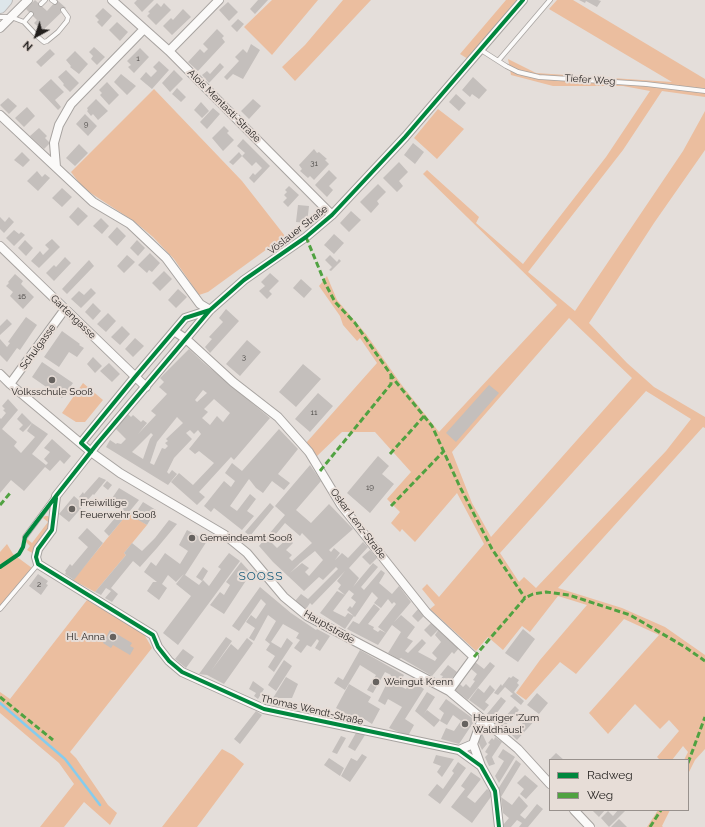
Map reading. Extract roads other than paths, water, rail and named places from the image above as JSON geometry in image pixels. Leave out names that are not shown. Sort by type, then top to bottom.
[{"type":"main road","points":[[0,6],[6,0]]},
{"type":"street","points":[[0,28],[28,0]]},
{"type":"street","name":"Alois Mentasti-Straße","points":[[112,0],[169,51],[332,216]]},
{"type":"street","points":[[169,51],[219,0]]},
{"type":"street","name":"Vöslauer Straße","points":[[56,496],[210,310],[244,280],[306,237],[332,216],[405,137],[523,0]]},
{"type":"street","points":[[56,167],[54,143],[59,125],[71,104],[144,29]]},
{"type":"street","points":[[0,115],[93,202],[130,224],[166,258],[200,304],[210,310]]},
{"type":"street","name":"Gartengasse","points":[[0,246],[146,386]]},
{"type":"street","name":"Schulgasse","points":[[10,384],[65,309]]},
{"type":"street","name":"Vöslauer Straße","points":[[81,443],[185,318],[210,310]]},
{"type":"street","name":"Oskar Lenz-Straße","points":[[174,331],[186,339],[233,382],[278,417],[309,452],[341,505],[427,613],[474,656],[448,691]]},
{"type":"street","name":"Hauptstraße","points":[[0,374],[91,452],[120,473],[225,535],[247,553],[284,597],[307,616],[448,691],[518,749],[549,783]]},
{"type":"street","points":[[37,560],[38,549],[52,530],[56,496]]},
{"type":"street","name":"Thomas Wendt-Straße","points":[[37,560],[153,635],[158,647],[182,672],[264,709],[459,750]]},
{"type":"street","points":[[482,719],[473,744],[481,766],[496,791],[499,827]]},
{"type":"street","points":[[459,750],[473,744]]},
{"type":"street","points":[[459,750],[481,766]]},
{"type":"street","points":[[575,811],[590,827]]},
{"type":"lane","points":[[41,4],[45,0]]},
{"type":"lane","points":[[498,61],[550,0]]},
{"type":"lane","points":[[0,17],[11,17],[24,22],[44,42],[58,32],[67,21],[68,17],[63,10]]},
{"type":"lane","points":[[24,22],[31,14]]},
{"type":"lane","name":"Tiefer Weg","points":[[481,50],[518,72],[539,76],[646,84],[705,91]]},
{"type":"lane","points":[[25,537],[56,496]]},
{"type":"lane","points":[[0,609],[37,560]]},
{"type":"waterway","points":[[0,703],[65,759],[100,805]]},
{"type":"place","name":"Volksschule Sooß","points":[[52,380]]},
{"type":"place","name":"Freiwillige Feuerwehr Sooß","points":[[72,509]]},
{"type":"place","name":"Gemeindeamt Sooß","points":[[192,538]]},
{"type":"place","name":"Hl. Anna","points":[[113,637]]},
{"type":"place","name":"Weingut Krenn","points":[[376,682]]},
{"type":"place","name":"Heuriger 'Zum Waldhäusl'","points":[[465,724]]},
{"type":"district","name":"SOOSS","points":[[261,576]]}]
